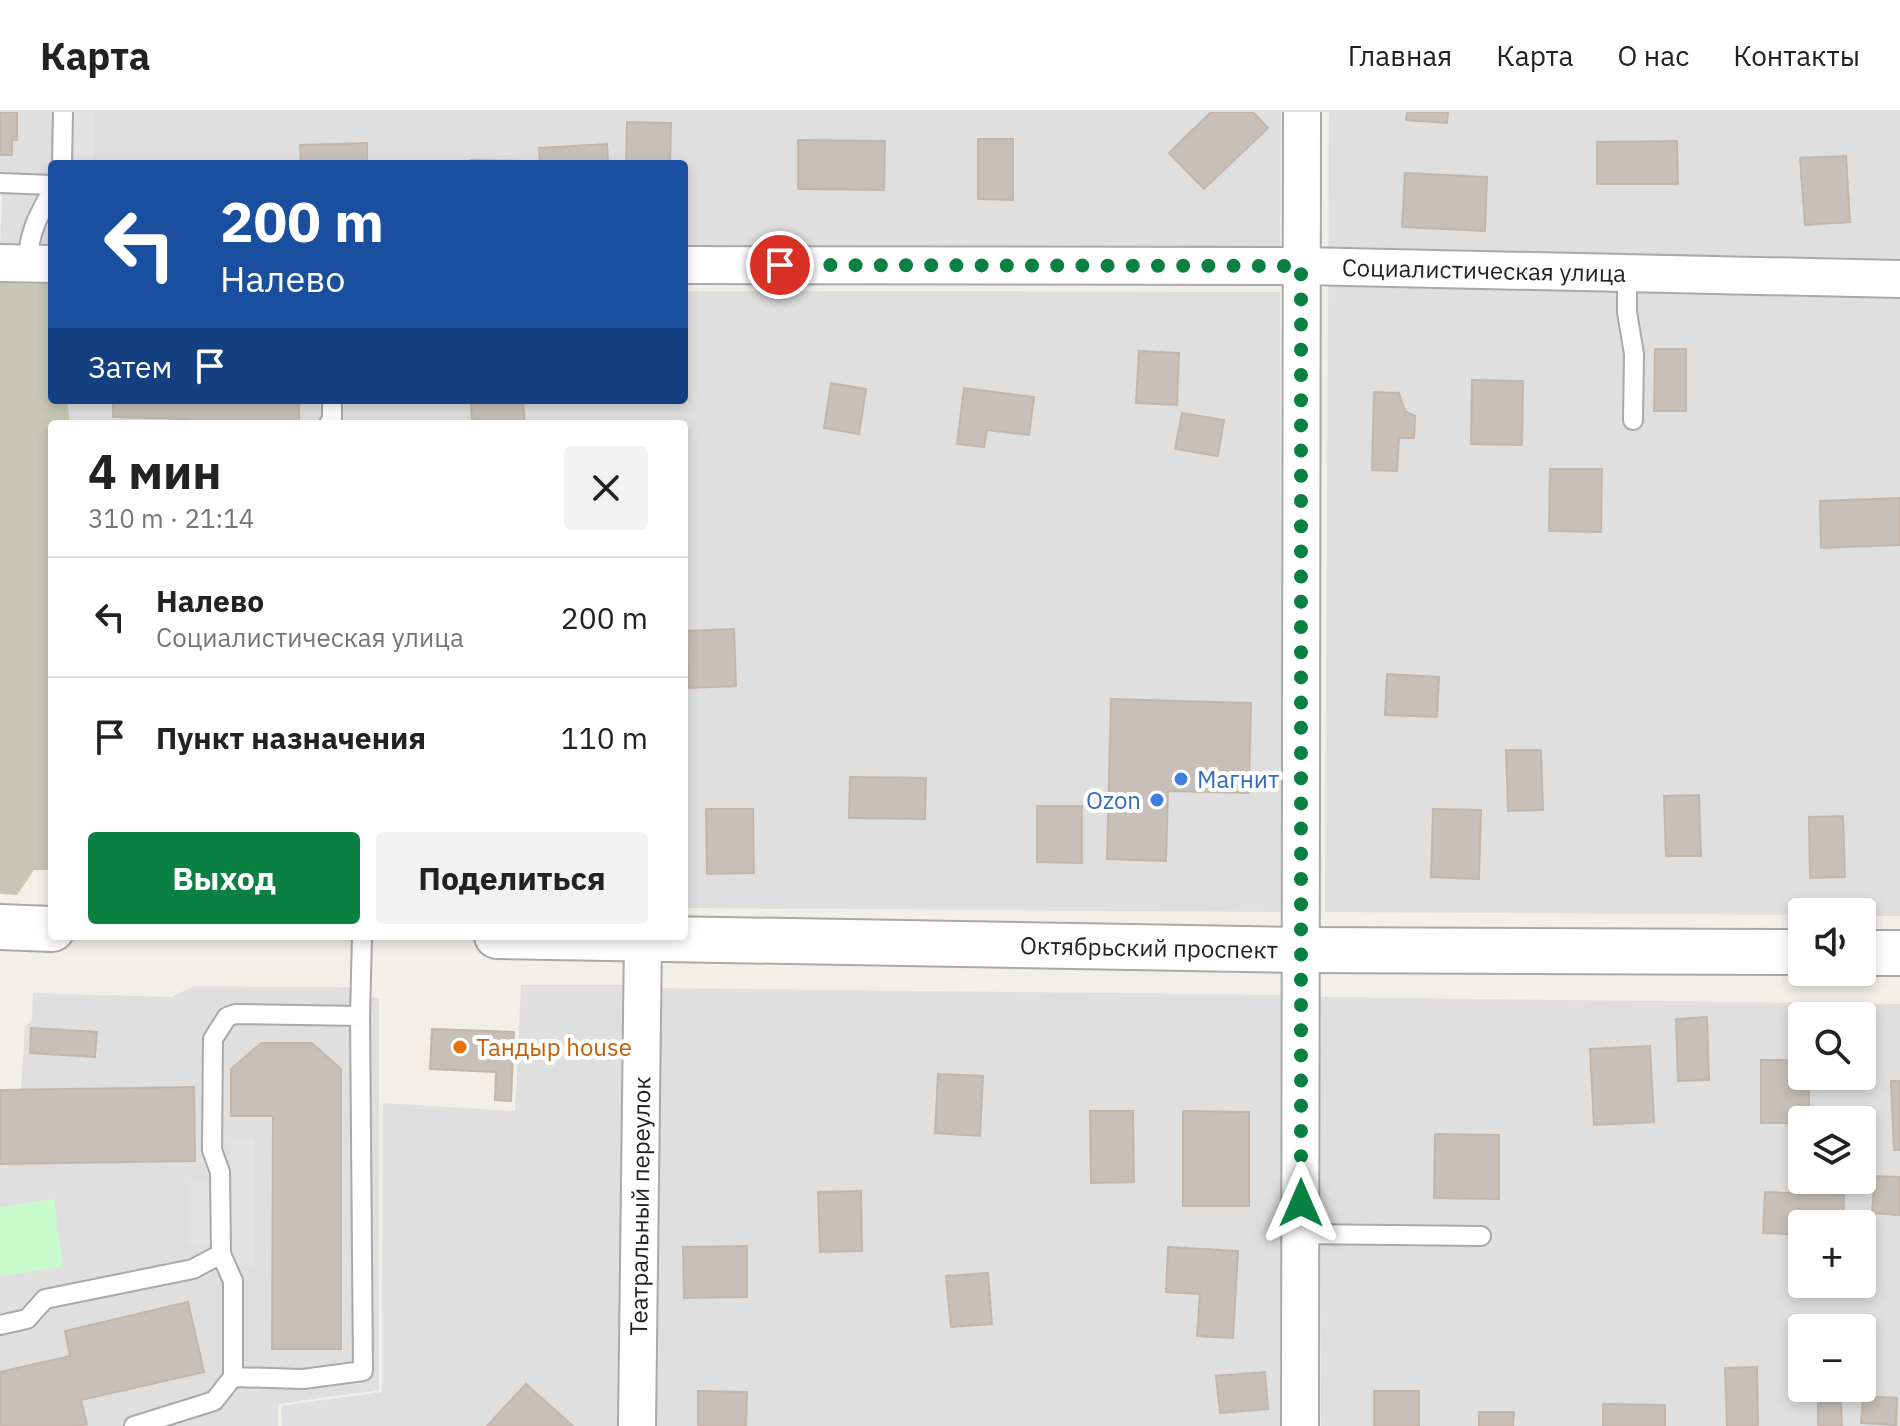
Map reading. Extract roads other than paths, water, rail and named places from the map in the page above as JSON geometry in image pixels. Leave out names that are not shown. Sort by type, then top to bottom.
[{"type":"street","points":[[1300,1426],[1302,112]]},
{"type":"street","name":"Социалистическая улица","points":[[688,265],[1301,266],[1900,279]]},
{"type":"street","points":[[0,927],[48,929]]},
{"type":"street","name":"Октябрьский проспект","points":[[688,938],[1303,950],[1788,952]]},
{"type":"street","name":"Театральный переулок","points":[[637,1426],[643,940]]},
{"type":"street","points":[[1876,953],[1900,953]]},
{"type":"lane","points":[[62,160],[63,112]]},
{"type":"lane","points":[[0,183],[48,185]]},
{"type":"lane","points":[[27,263],[33,223],[48,198]]},
{"type":"lane","points":[[1627,274],[1627,312],[1634,354],[1633,420]]},
{"type":"lane","points":[[233,1377],[303,1379],[363,1371],[362,940]]},
{"type":"lane","points":[[134,1426],[214,1401],[233,1377],[233,1281],[221,1254],[220,1172],[212,1150],[213,1039],[227,1017],[235,1014],[360,1016]]},
{"type":"lane","points":[[1301,1234],[1481,1236]]},
{"type":"lane","points":[[0,1325],[27,1319],[45,1299],[193,1269],[221,1254]]},
{"type":"place","name":"Магнит","points":[[1181,779]]},
{"type":"place","name":"Ozon","points":[[1157,800]]},
{"type":"place","name":"Тандыр house","points":[[460,1047]]}]
